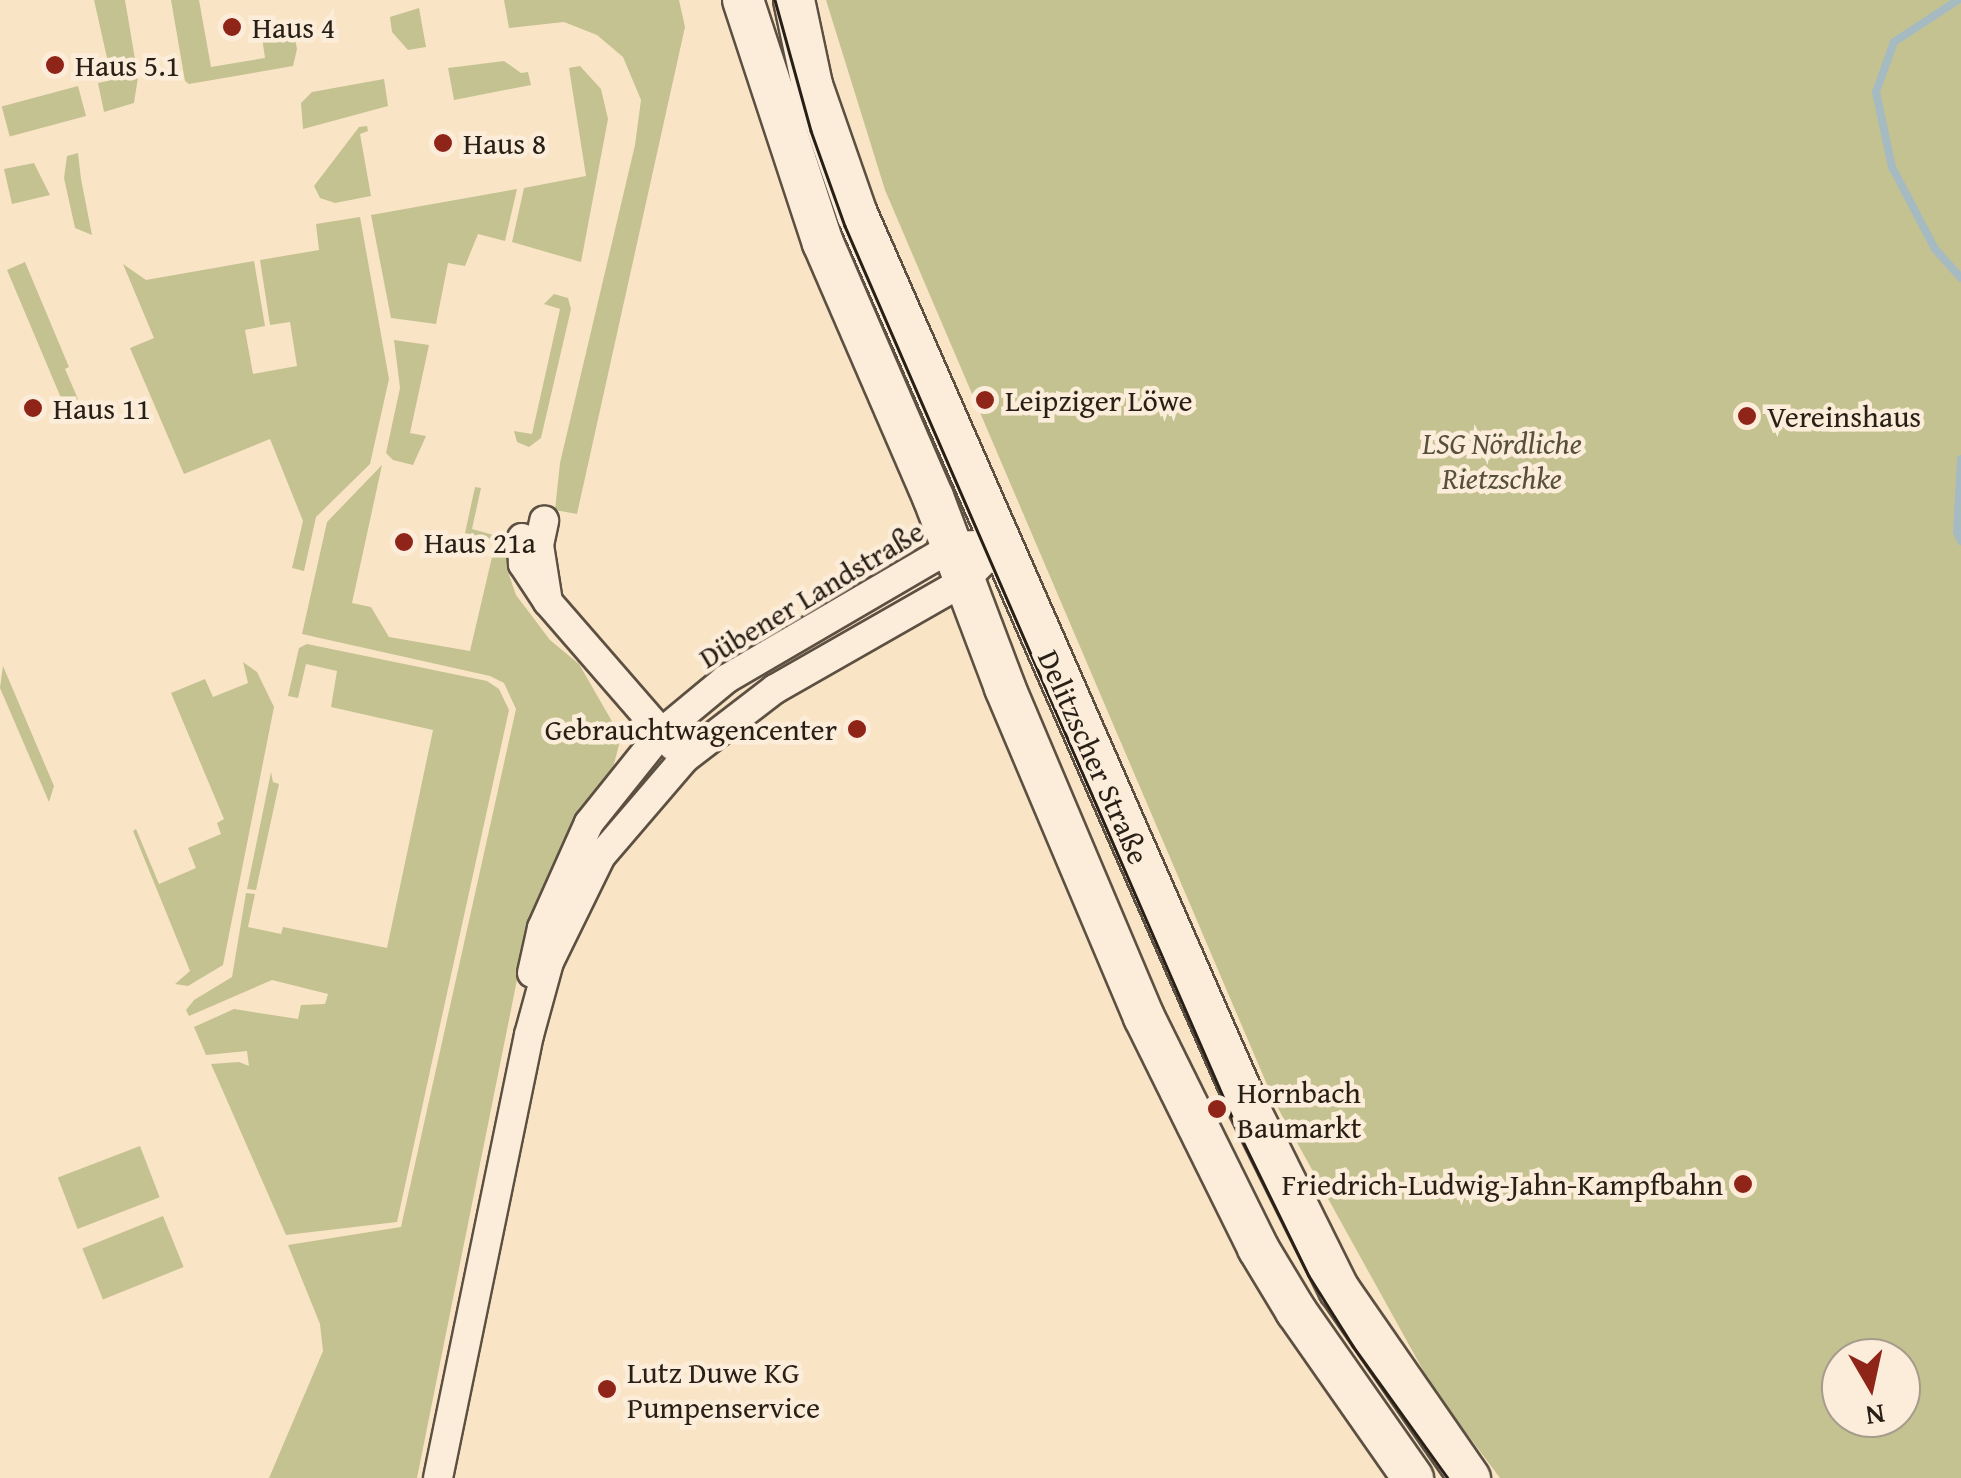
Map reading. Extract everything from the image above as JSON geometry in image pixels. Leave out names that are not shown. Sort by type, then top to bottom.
[{"type":"main road","name":"Delitzscher Straße","points":[[743,0],[779,119],[823,242],[959,564],[1116,954],[1206,1150],[1296,1312],[1413,1478]]},
{"type":"main road","name":"Delitzscher Straße","points":[[794,0],[812,84],[857,214],[1246,1102],[1339,1289],[1470,1478]]},
{"type":"street","points":[[533,530],[523,564],[548,602],[685,758]]},
{"type":"street","name":"Dübener Landstraße","points":[[528,1035],[530,986],[542,928],[589,823],[661,733],[726,678],[1000,544]]},
{"type":"street","name":"Dübener Landstraße","points":[[438,1478],[528,1035],[549,962],[601,856],[685,758],[775,689],[959,564]]},
{"type":"green space","points":[[94,0],[125,0],[138,77],[134,103],[104,112],[98,83],[112,80]]},
{"type":"green space","points":[[171,0],[199,0],[211,67],[265,58],[262,37],[278,34],[294,34],[297,49],[293,66],[189,84],[185,81]]},
{"type":"green space","points":[[504,0],[679,0],[685,27],[577,514],[555,510],[560,463],[635,145],[641,100],[623,57],[597,35],[564,22],[509,28]]},
{"type":"green space","name":"LSG Nördliche Rietzschke","points":[[826,0],[1961,0],[1961,1478],[1500,1478],[1434,1390],[1274,1101],[885,190]]},
{"type":"green space","points":[[419,8],[426,47],[408,50],[392,32],[390,17]]},
{"type":"green space","points":[[504,61],[521,73],[528,72],[531,85],[454,100],[448,68]]},
{"type":"green space","points":[[580,66],[601,89],[608,119],[581,262],[512,242],[524,188],[586,176],[569,68]]},
{"type":"green space","points":[[384,79],[388,106],[303,129],[301,103],[312,92]]},
{"type":"green space","points":[[78,86],[86,116],[10,136],[2,106]]},
{"type":"green space","points":[[367,126],[368,131],[360,134],[371,196],[335,203],[320,198],[314,186],[359,127]]},
{"type":"green space","points":[[78,153],[92,235],[75,228],[64,178],[67,156]]},
{"type":"green space","points":[[34,163],[50,195],[12,204],[4,169]]},
{"type":"green space","points":[[517,189],[505,241],[478,234],[465,266],[448,263],[436,324],[391,318],[371,215]]},
{"type":"green space","points":[[360,217],[389,379],[370,464],[316,517],[304,571],[292,568],[303,521],[270,439],[184,474],[130,348],[154,338],[123,264],[146,280],[254,261],[265,326],[245,330],[253,374],[297,366],[290,322],[270,325],[260,260],[319,250],[316,224]]},
{"type":"green space","points":[[25,262],[69,367],[65,369],[78,399],[64,405],[7,270]]},
{"type":"green space","points":[[554,294],[568,298],[571,309],[541,438],[529,447],[517,442],[514,431],[532,434],[560,309],[544,304]]},
{"type":"green space","points":[[394,340],[429,345],[410,433],[426,436],[413,465],[393,460],[386,453],[400,388]]},
{"type":"green space","points":[[382,465],[352,603],[371,607],[389,637],[470,651],[496,540],[465,533],[475,487],[481,488],[472,529],[508,539],[507,569],[516,595],[550,640],[579,664],[621,737],[608,787],[522,955],[417,1478],[269,1478],[323,1351],[320,1324],[288,1245],[401,1227],[516,709],[504,683],[490,676],[302,634],[327,522]]},
{"type":"green space","points":[[307,644],[487,681],[499,689],[509,710],[397,1222],[286,1235],[211,1064],[239,1062],[249,1066],[247,1051],[206,1055],[194,1027],[234,1009],[298,1019],[301,1005],[325,1004],[328,994],[272,980],[189,1016],[186,1010],[194,1000],[232,977],[246,893],[255,894],[248,927],[281,934],[283,927],[387,948],[433,730],[331,707],[337,671],[306,664],[298,698],[288,696],[299,648]]},
{"type":"green space","points":[[243,662],[257,672],[274,707],[223,965],[188,986],[175,984],[190,971],[133,831],[136,829],[159,884],[196,868],[188,848],[221,834],[217,823],[224,819],[171,693],[205,679],[213,697],[248,683]]},
{"type":"green space","points":[[3,666],[54,786],[49,802],[0,688]]},
{"type":"green space","points":[[271,772],[273,782],[279,784],[256,890],[247,889]]},
{"type":"green space","points":[[140,1146],[160,1197],[78,1229],[58,1178]]},
{"type":"green space","points":[[163,1216],[184,1267],[103,1300],[82,1249]]},
{"type":"waterway","points":[[1958,0],[1894,42],[1876,92],[1892,167],[1935,249],[1961,278]]},
{"type":"waterway","points":[[1961,459],[1957,532],[1961,541]]},
{"type":"tram line","points":[[775,0],[811,131],[845,226],[1239,1133],[1309,1276],[1353,1346],[1448,1478]]},
{"type":"place","name":"Haus 4","points":[[232,27]]},
{"type":"place","name":"Haus 5.1","points":[[55,65]]},
{"type":"place","name":"Haus 8","points":[[443,143]]},
{"type":"place","name":"Leipziger Löwe","points":[[985,400]]},
{"type":"place","name":"Haus 11","points":[[33,408]]},
{"type":"place","name":"Vereinshaus","points":[[1747,416]]},
{"type":"place","name":"Haus 21a","points":[[404,542]]},
{"type":"place","name":"Gebrauchtwagencenter","points":[[857,729]]},
{"type":"place","name":"Hornbach Baumarkt","points":[[1217,1109]]},
{"type":"place","name":"Friedrich-Ludwig-Jahn-Kampfbahn","points":[[1743,1184]]},
{"type":"place","name":"Lutz Duwe KG Pumpenservice","points":[[607,1389]]}]
